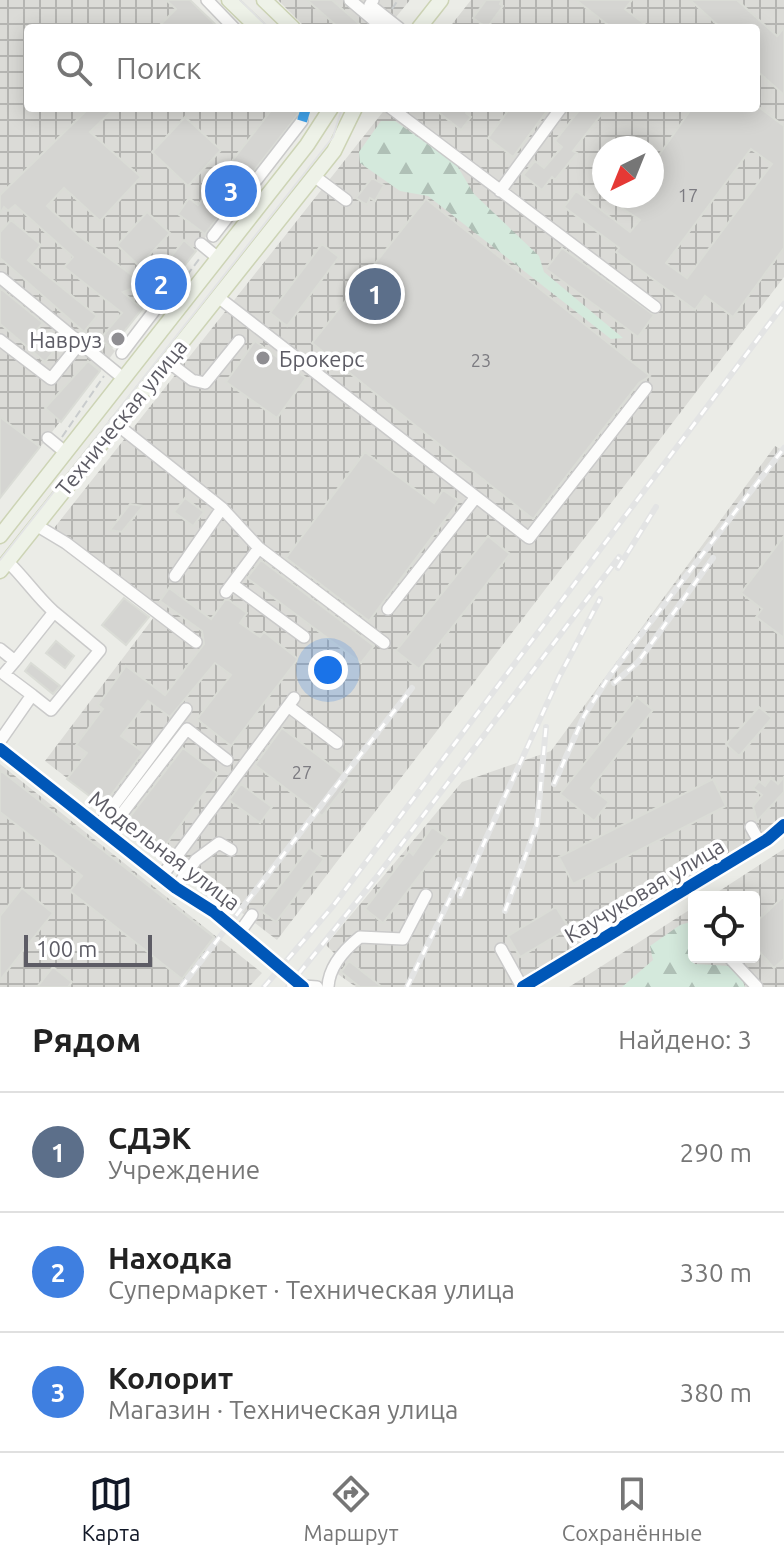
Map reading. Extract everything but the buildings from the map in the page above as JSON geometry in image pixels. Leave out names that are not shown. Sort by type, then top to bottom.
[{"type":"main road","points":[[229,0],[254,24]]},
{"type":"main road","points":[[264,0],[289,24]]},
{"type":"main road","points":[[422,24],[441,0]]},
{"type":"main road","name":"Техническая улица","points":[[0,536],[286,172],[328,112]]},
{"type":"main road","name":"Техническая улица","points":[[4,566],[334,151],[353,112]]},
{"type":"street","points":[[207,0],[230,24]]},
{"type":"street","points":[[350,0],[378,24]]},
{"type":"street","points":[[373,0],[370,5],[394,24]]},
{"type":"street","points":[[396,112],[655,307]]},
{"type":"street","points":[[500,191],[558,112]]},
{"type":"street","points":[[213,236],[302,121]]},
{"type":"street","points":[[272,160],[286,172]]},
{"type":"street","points":[[314,176],[346,200]]},
{"type":"street","points":[[201,244],[218,258]]},
{"type":"street","points":[[1,278],[123,378]]},
{"type":"street","points":[[218,297],[529,538],[646,388]]},
{"type":"street","points":[[122,353],[153,304],[171,316]]},
{"type":"street","points":[[0,340],[51,379],[80,343]]},
{"type":"street","points":[[166,360],[192,380],[205,383],[239,341]]},
{"type":"street","points":[[115,423],[222,508],[259,548],[384,643]]},
{"type":"street","points":[[48,438],[65,452]]},
{"type":"street","points":[[388,609],[476,497]]},
{"type":"street","points":[[175,576],[222,508]]},
{"type":"street","points":[[36,525],[196,642]]},
{"type":"street","points":[[53,535],[60,550]]},
{"type":"street","points":[[259,548],[229,588],[304,637]]},
{"type":"street","points":[[4,566],[25,578],[33,594],[100,650],[51,710],[4,674],[54,612]]},
{"type":"street","points":[[0,649],[15,661]]},
{"type":"street","points":[[0,741],[32,695]]},
{"type":"street","points":[[162,876],[291,702],[337,743]]},
{"type":"street","points":[[103,829],[186,709]]},
{"type":"street","points":[[103,829],[187,729],[227,760]]},
{"type":"street","name":"Модельная улица","points":[[0,749],[308,987]]},
{"type":"street","name":"Каучуковая улица","points":[[523,987],[760,843],[784,825]]},
{"type":"street","points":[[751,827],[760,843]]},
{"type":"street","points":[[176,888],[196,860],[219,843],[231,850]]},
{"type":"street","points":[[328,987],[334,967],[347,948],[360,937],[403,939],[426,895]]},
{"type":"street","points":[[240,932],[252,915]]},
{"type":"street","points":[[597,916],[608,935]]},
{"type":"street","points":[[501,949],[523,987]]},
{"type":"street","points":[[735,963],[757,987]]},
{"type":"shaded area","points":[[0,0],[190,0],[215,24],[24,24],[24,112],[301,112],[156,302],[150,297],[111,347],[115,351],[0,498]]},
{"type":"shaded area","points":[[278,0],[410,0],[390,24],[302,24]]},
{"type":"shaded area","points":[[471,0],[784,0],[784,277],[277,940],[45,761],[154,617],[47,537],[383,112],[760,112],[760,24],[452,24]]},
{"type":"shaded area","points":[[775,446],[784,451],[784,817],[770,832],[516,987],[356,987],[328,967],[337,956],[326,945],[462,782],[551,751]]},
{"type":"shaded area","points":[[0,764],[262,973],[249,987],[0,987]]},
{"type":"shaded area","points":[[784,849],[784,987],[569,987],[688,911],[688,963],[760,963],[760,891],[719,891]]},
{"type":"green space","points":[[381,121],[395,121],[456,164],[474,194],[539,256],[544,272],[623,338],[611,339],[428,196],[400,191],[360,163],[359,152]]},
{"type":"green space","points":[[688,923],[688,963],[731,966],[741,976],[745,987],[622,987],[653,960],[650,946]]},
{"type":"tram line","points":[[240,0],[265,24]]},
{"type":"tram line","points":[[0,560],[333,137],[341,112]]},
{"type":"railway","points":[[264,987],[333,906],[784,304]]},
{"type":"railway","points":[[554,784],[584,716],[610,675],[784,448]]},
{"type":"railway","points":[[618,568],[656,507]]},
{"type":"railway","points":[[288,987],[375,879],[619,557]]},
{"type":"railway","points":[[614,683],[638,662],[713,558]]},
{"type":"railway","points":[[460,896],[559,677],[600,599]]},
{"type":"railway","points":[[181,987],[412,688]]},
{"type":"railway","points":[[505,911],[537,825],[546,727]]},
{"type":"railway","points":[[407,987],[459,880]]},
{"type":"marked path","points":[[302,121],[305,112]]},
{"type":"cycle path","points":[[0,749],[176,888],[214,912],[303,987]]},
{"type":"cycle path","points":[[523,987],[768,839],[784,825]]},
{"type":"place","name":"Колорит","points":[[231,191]]},
{"type":"place","name":"Находка","points":[[161,284]]},
{"type":"place","name":"СДЭК","points":[[375,294]]},
{"type":"place","name":"Навруз","points":[[118,339]]},
{"type":"place","name":"Брокерс","points":[[263,358]]}]
